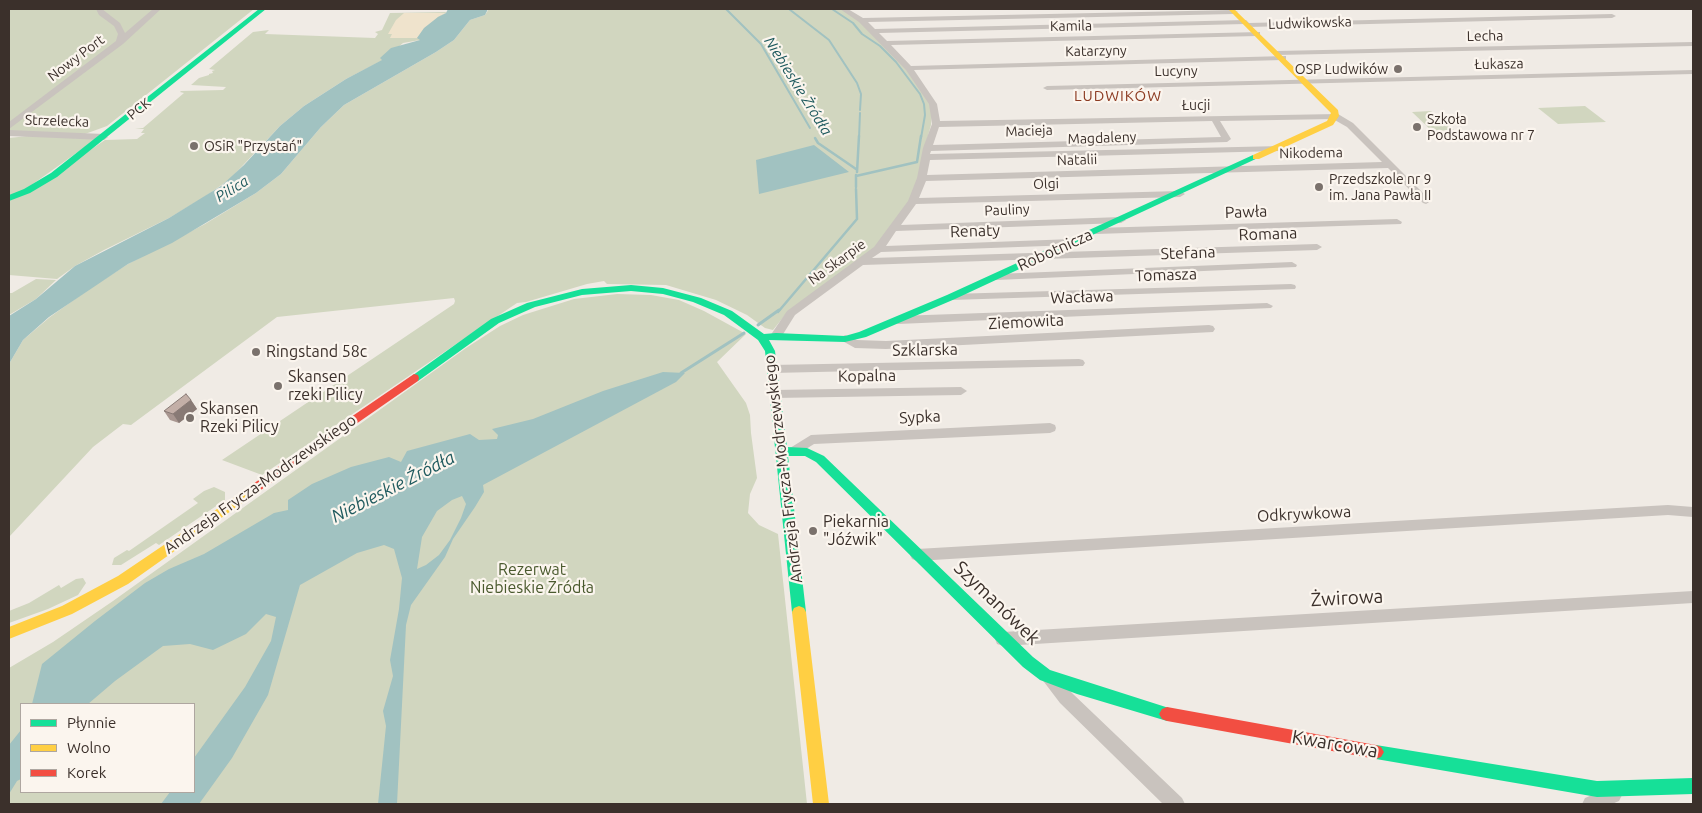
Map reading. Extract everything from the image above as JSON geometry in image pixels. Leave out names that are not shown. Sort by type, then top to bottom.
[{"type":"street","points":[[99,9],[102,14],[116,25],[122,34],[120,42]]},
{"type":"street","name":"Nowy Port","points":[[9,126],[120,42],[157,9]]},
{"type":"street","name":"PCK","points":[[9,198],[43,183],[104,137],[262,9]]},
{"type":"street","points":[[843,9],[862,20],[909,68],[933,104],[936,124]]},
{"type":"street","points":[[862,20],[1233,10]]},
{"type":"street","name":"Ludwikowska","points":[[1233,10],[1336,112],[1335,116],[1345,121],[1426,201]]},
{"type":"street","name":"Ludwikowska","points":[[1247,24],[1612,16]]},
{"type":"street","points":[[872,31],[1247,24]]},
{"type":"street","name":"Kamila","points":[[886,43],[1257,34]]},
{"type":"street","name":"Lecha","points":[[1280,56],[1693,44]]},
{"type":"street","name":"Katarzyny","points":[[909,68],[1280,56]]},
{"type":"street","name":"Łukasza","points":[[1306,82],[1693,72]]},
{"type":"street","name":"Lucyny","points":[[1047,88],[1306,82]]},
{"type":"street","name":"Łucji","points":[[936,124],[1335,116]]},
{"type":"street","name":"Robotnicza","points":[[762,338],[776,336],[845,339],[862,335],[952,297],[1234,169],[1326,125],[1335,116]]},
{"type":"street","name":"Macieja","points":[[926,152],[1228,139],[1215,119]]},
{"type":"street","name":"Na Skarpie","points":[[776,336],[791,312],[878,249],[894,228],[913,201],[922,178],[926,152],[936,124]]},
{"type":"street","name":"Strzelecka","points":[[9,133],[104,137]]},
{"type":"street","name":"Magdaleny","points":[[926,152],[1279,148]]},
{"type":"street","name":"Nikodema","points":[[1234,169],[1390,165]]},
{"type":"street","name":"Natalii","points":[[922,178],[1234,169]]},
{"type":"street","name":"Olgi","points":[[913,201],[1180,194]]},
{"type":"street","name":"Pauliny","points":[[894,228],[1121,220]]},
{"type":"street","name":"Pawła","points":[[1096,231],[1397,222]]},
{"type":"street","name":"Renaty","points":[[878,249],[1073,242]]},
{"type":"street","name":"Romana","points":[[862,262],[1317,247]]},
{"type":"street","name":"Stefana","points":[[996,277],[1292,265]]},
{"type":"street","name":"Tomasza","points":[[952,297],[1292,287]]},
{"type":"street","name":"Andrzeja Frycza-Modrzewskiego","points":[[9,633],[67,610],[123,580],[495,320],[544,301],[582,292],[619,288],[653,290],[683,296],[711,305],[737,319],[762,338],[770,351],[821,804]]},
{"type":"street","name":"Wacława","points":[[898,320],[1268,306]]},
{"type":"street","name":"Ziemowita","points":[[845,339],[855,344],[886,345],[1209,329]]},
{"type":"street","name":"Szklarska","points":[[772,369],[1079,363]]},
{"type":"street","name":"Kopalna","points":[[774,394],[961,390]]},
{"type":"street","name":"Sypka","points":[[796,451],[811,440],[1050,428]]},
{"type":"street","name":"Szymanówek","points":[[781,451],[807,452],[820,459],[1003,639],[1028,662],[1046,674],[1066,698],[1176,804]]},
{"type":"street","name":"Odkrywkowa","points":[[917,555],[1668,510],[1693,512]]},
{"type":"street","name":"Żwirowa","points":[[1003,639],[1693,597]]},
{"type":"street","name":"Kwarcowa","points":[[1046,674],[1077,687],[1176,716],[1553,783],[1597,789],[1693,786]]},
{"type":"street","points":[[1591,804],[1629,789]]},
{"type":"green space","points":[[9,9],[254,9],[107,126],[85,134],[9,131]]},
{"type":"green space","points":[[489,9],[841,9],[854,15],[908,69],[929,100],[932,110],[931,125],[922,157],[919,179],[910,202],[875,249],[785,315],[773,330],[765,328],[747,315],[716,300],[666,285],[607,284],[604,281],[517,303],[262,475],[222,460],[454,304],[455,301],[454,298],[277,317],[131,425],[123,424],[93,447],[9,537],[9,364],[23,340],[50,317],[128,264],[205,224],[256,193],[281,174],[321,127],[344,105],[436,52],[454,40],[470,20],[485,15]]},
{"type":"green space","name":"OSiR \"Przystań\"","points":[[447,12],[424,28],[420,40],[403,43],[383,60],[346,79],[304,106],[280,126],[230,179],[203,198],[169,218],[75,266],[57,279],[9,275],[9,200],[28,192],[105,140],[137,139],[145,133],[141,133],[144,129],[135,129],[143,128],[184,93],[181,91],[223,90],[226,87],[191,85],[199,78],[213,73],[212,71],[215,70],[209,69],[253,32],[269,30],[265,34],[375,38],[378,34],[375,32],[382,30],[390,13]]},
{"type":"green space","points":[[1585,106],[1606,122],[1558,124],[1538,108]]},
{"type":"green space","points":[[1431,111],[1454,130],[1432,131],[1412,112]]},
{"type":"green space","points":[[28,136],[96,139],[23,191],[9,197],[9,138]]},
{"type":"green space","points":[[36,279],[56,280],[36,299],[9,315],[9,293]]},
{"type":"green space","name":"Rezerwat Niebieskie Źródła","points":[[617,294],[651,295],[679,300],[704,311],[746,334],[717,362],[746,403],[750,415],[757,478],[750,494],[748,513],[759,525],[778,534],[807,804],[9,804],[9,668],[53,642],[113,601],[466,348],[500,326],[523,315],[574,299]]},
{"type":"green space","points":[[214,487],[225,492],[225,500],[159,545],[156,543],[121,565],[112,565],[114,558],[127,550],[129,551],[198,503],[193,499]]},
{"type":"green space","points":[[83,578],[86,583],[78,595],[48,609],[9,623],[9,611],[29,603],[59,585],[61,588],[76,579]]},
{"type":"sand","points":[[404,13],[446,13],[438,17],[417,38],[390,38],[392,34],[388,34],[396,20]]},
{"type":"water","name":"Pilica","points":[[448,9],[488,9],[485,15],[470,20],[454,40],[436,52],[344,105],[321,127],[281,174],[256,193],[172,243],[128,264],[49,317],[23,340],[9,364],[9,316],[36,299],[75,266],[169,218],[221,186],[244,165],[280,126],[304,106],[346,79],[382,60],[380,58],[391,48],[420,40],[417,38],[424,28],[446,13]]},
{"type":"water","points":[[814,145],[849,172],[759,194],[756,160]]},
{"type":"water","points":[[663,372],[685,373],[676,382],[483,485],[484,492],[453,539],[445,557],[411,605],[406,625],[397,804],[378,804],[386,726],[383,711],[393,676],[390,660],[399,609],[402,578],[394,549],[384,545],[357,553],[300,585],[268,695],[232,758],[199,804],[161,804],[169,793],[195,793],[195,757],[245,687],[271,641],[276,617],[266,614],[246,634],[213,650],[190,644],[163,646],[115,681],[89,703],[32,703],[42,664],[95,621],[145,583],[169,569],[204,554],[274,513],[288,510],[288,500],[312,484],[351,467],[389,457],[401,462],[407,451],[470,434],[479,440],[497,439],[498,435],[492,429],[533,419],[603,391]],"holes":[[[462,496],[466,504],[450,540],[439,555],[417,569],[422,537],[437,511],[452,500]]]},
{"type":"water","points":[[20,731],[20,780],[9,794],[9,745]]},
{"type":"building","points":[[186,394],[191,400],[173,414],[164,411]]},
{"type":"waterway","name":"Niebieskie Żródła","points":[[726,9],[761,44],[810,128]]},
{"type":"waterway","name":"Niebieskie Źródła","points":[[789,9],[829,40],[857,83],[861,94],[860,110]]},
{"type":"waterway","points":[[832,9],[853,23],[862,34],[880,46],[896,62],[920,94],[924,104],[925,115],[921,138]]},
{"type":"waterway","name":"Niebieskie Źródła","points":[[859,138],[860,113]]},
{"type":"waterway","name":"Niebieskie Źródła","points":[[857,172],[859,136]]},
{"type":"waterway","points":[[856,176],[917,162],[921,136]]},
{"type":"waterway","name":"Niebieskie Żródła","points":[[815,138],[818,143],[856,169]]},
{"type":"waterway","name":"Niebieskie Źródła","points":[[856,176],[856,187]]},
{"type":"waterway","name":"Niebieskie Źródła","points":[[778,312],[857,219],[856,189]]},
{"type":"waterway","name":"Niebieskie Źródła","points":[[758,325],[779,310]]},
{"type":"waterway","name":"Niebieskie Źródła","points":[[681,373],[744,333]]},
{"type":"traffic: fast","points":[[9,198],[27,191],[54,175],[263,9]]},
{"type":"traffic: fast","points":[[762,338],[776,336],[845,339],[862,335],[951,297],[1256,157]]},
{"type":"traffic: fast","points":[[414,378],[495,321],[531,305],[582,292],[631,288],[663,291],[697,300],[728,313],[762,338],[770,351],[799,612]]},
{"type":"traffic: fast","points":[[781,451],[807,452],[820,459],[1028,662],[1045,675],[1077,687],[1167,714]]},
{"type":"traffic: fast","points":[[1376,752],[1597,789],[1693,786]]},
{"type":"traffic: slow","points":[[1231,9],[1335,112],[1335,116],[1330,123],[1256,157]]},
{"type":"traffic: slow","points":[[9,633],[67,610],[123,580],[251,491]]},
{"type":"traffic: slow","points":[[799,612],[821,804]]},
{"type":"traffic: jam","points":[[251,491],[414,378]]},
{"type":"traffic: jam","points":[[1167,714],[1376,752]]},
{"type":"place","name":"OSP Ludwików","points":[[1398,69]]},
{"type":"place","name":"Szkoła Podstawowa nr 7","points":[[1417,127]]},
{"type":"place","name":"OSiR \"Przystań\"","points":[[194,146]]},
{"type":"place","name":"Przedszkole nr 9 im. Jana Pawła II","points":[[1319,187]]},
{"type":"place","name":"Ringstand 58c","points":[[256,352]]},
{"type":"place","name":"Skansen rzeki Pilicy","points":[[278,386]]},
{"type":"place","name":"Skansen Rzeki Pilicy","points":[[190,418]]},
{"type":"place","name":"Piekarnia \"Jóźwik\"","points":[[813,531]]},
{"type":"district","name":"LUDWIKÓW","points":[[1118,96]]}]
